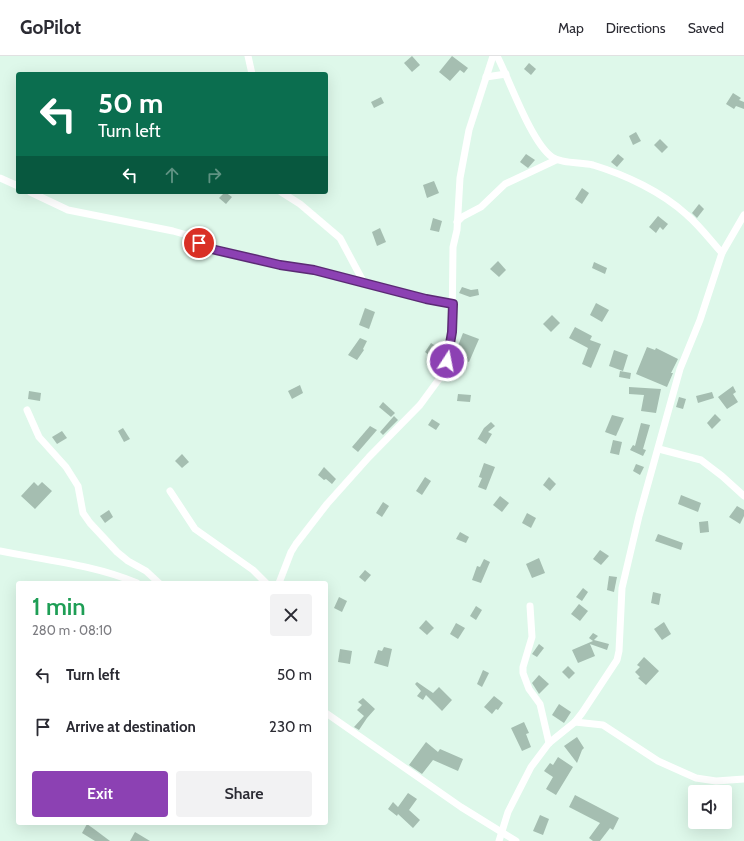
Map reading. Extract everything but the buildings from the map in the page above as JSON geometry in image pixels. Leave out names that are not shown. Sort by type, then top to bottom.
[{"type":"street","points":[[248,56],[252,72]]},
{"type":"street","points":[[281,581],[291,552],[327,504],[369,457],[420,405],[442,376],[447,361],[452,332],[453,247],[457,222],[460,178],[469,130],[493,56]]},
{"type":"street","points":[[497,56],[523,113],[539,142],[551,156],[556,160],[593,165],[644,186],[687,214],[722,254]]},
{"type":"street","points":[[486,76],[506,74]]},
{"type":"street","points":[[457,222],[462,217],[481,207],[505,184],[556,160]]},
{"type":"street","points":[[0,178],[16,185]]},
{"type":"street","points":[[34,194],[68,210],[187,235],[207,248],[280,265],[314,270],[364,284],[453,304]]},
{"type":"street","points":[[284,194],[316,217],[340,238],[364,284]]},
{"type":"street","points":[[499,841],[508,812],[523,782],[542,751],[549,743],[575,722],[617,660],[619,651],[622,588],[639,516],[659,449],[680,369],[700,320],[722,254],[744,214]]},
{"type":"street","points":[[27,410],[39,437],[66,467],[78,486],[83,513],[90,523],[128,562],[146,571],[157,581]]},
{"type":"street","points":[[659,449],[701,460],[722,476],[744,496]]},
{"type":"street","points":[[170,491],[195,529],[253,570],[264,581]]},
{"type":"street","points":[[0,551],[81,567],[124,577],[133,581]]},
{"type":"street","points":[[530,606],[532,637],[523,667],[523,673],[529,690],[540,704],[549,743]]},
{"type":"street","points":[[328,714],[461,807],[516,841]]},
{"type":"street","points":[[575,722],[603,725],[658,761],[696,778],[716,781],[744,779]]},
{"type":"route","points":[[199,243],[207,248],[280,265],[314,270],[364,284],[453,304],[452,332],[447,361]]}]
